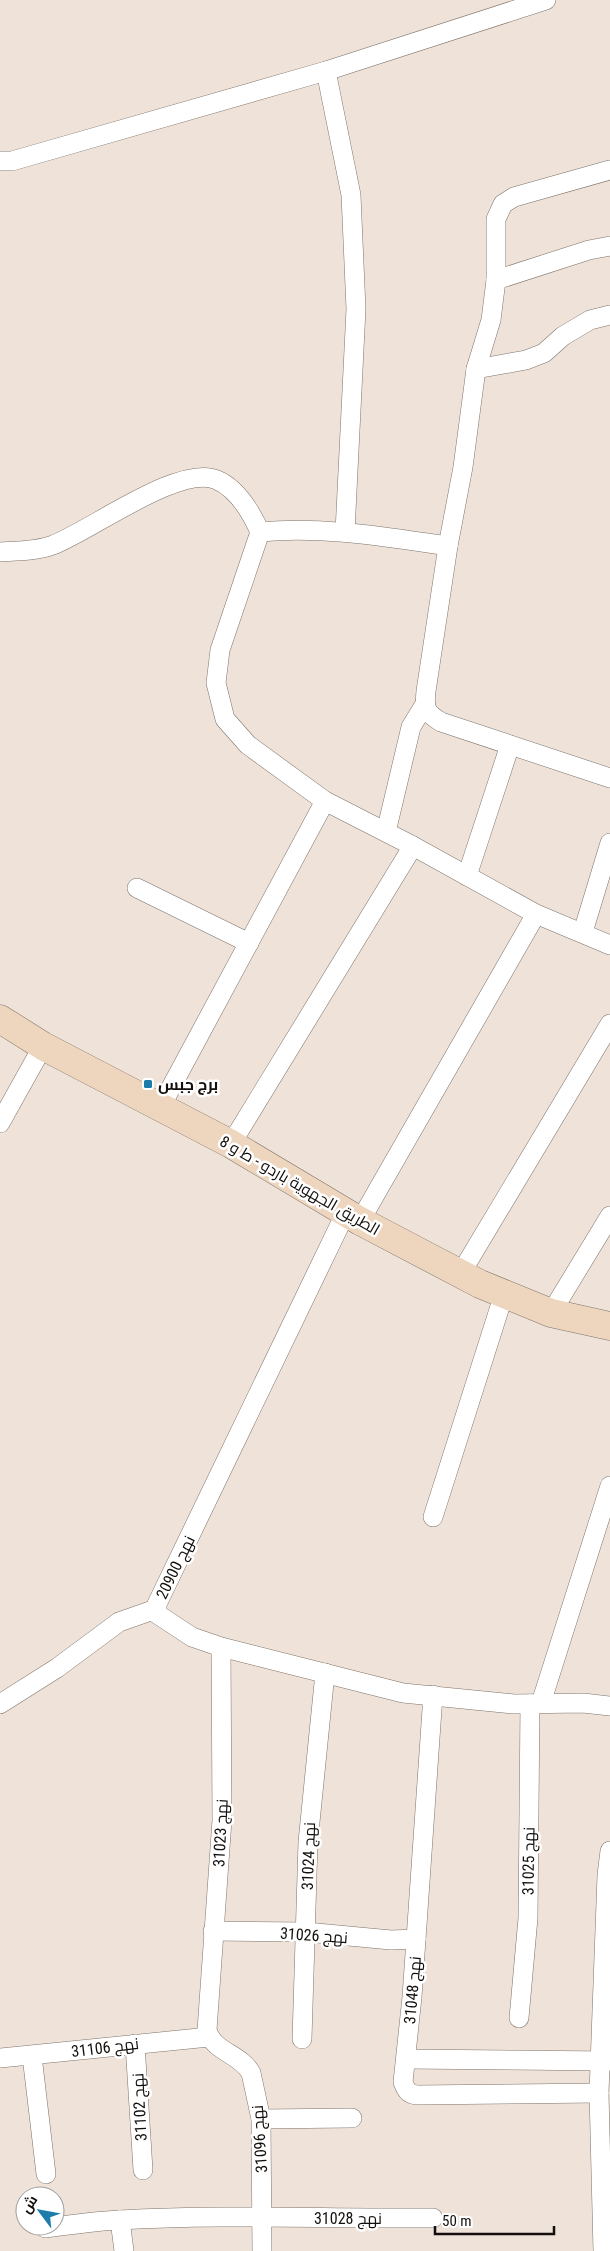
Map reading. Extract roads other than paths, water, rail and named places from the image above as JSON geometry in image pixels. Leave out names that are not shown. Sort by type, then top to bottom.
[{"type":"main road","name":"الطريق الجهوية باردو - ط و 8","points":[[0,1018],[44,1046],[231,1144],[353,1217],[461,1273],[504,1294],[551,1313],[610,1326]]},
{"type":"street","points":[[0,161],[12,161],[326,71],[546,0]]},
{"type":"street","points":[[326,71],[352,194],[356,309],[345,532]]},
{"type":"street","points":[[386,832],[411,727],[425,704],[448,546],[463,467],[476,369],[491,320],[496,280],[496,219],[503,204],[514,197],[610,170]]},
{"type":"street","points":[[496,280],[589,250],[610,246]]},
{"type":"street","points":[[476,369],[526,360],[544,353],[562,336],[590,320],[610,315]]},
{"type":"street","points":[[0,552],[52,546],[170,484],[196,477],[216,479],[234,492],[252,514],[260,532],[220,650],[216,683],[226,719],[248,745],[325,801],[413,846],[536,914],[583,932],[610,945]]},
{"type":"street","points":[[260,532],[293,529],[345,532],[448,546]]},
{"type":"street","points":[[425,704],[430,716],[441,722],[610,778]]},
{"type":"street","points":[[467,876],[510,745]]},
{"type":"street","points":[[160,1108],[325,801]]},
{"type":"street","points":[[583,932],[610,843]]},
{"type":"street","points":[[231,1144],[413,846]]},
{"type":"street","points":[[137,888],[249,943]]},
{"type":"street","name":"نهج 20900","points":[[536,914],[353,1217],[156,1608],[162,1618],[192,1637],[221,1648],[403,1693],[528,1704],[583,1703],[610,1706]]},
{"type":"street","points":[[461,1273],[610,1024]]},
{"type":"street","points":[[0,1123],[44,1046]]},
{"type":"street","points":[[551,1313],[610,1216]]},
{"type":"street","points":[[432,1516],[504,1294]]},
{"type":"street","name":"نهج 31025","points":[[519,2018],[528,1918],[528,1704],[610,1486]]},
{"type":"street","points":[[0,1704],[57,1668],[120,1622],[156,1608]]},
{"type":"street","name":"نهج 31023","points":[[209,2037],[207,2030],[222,1820],[221,1648]]},
{"type":"street","name":"نهج 31024","points":[[302,2039],[308,1842],[324,1673]]},
{"type":"street","name":"نهج 31048","points":[[433,1695],[416,1939],[403,2082],[411,2094],[511,2096],[599,2093]]},
{"type":"street","points":[[603,2251],[599,2093],[605,2061],[610,1851]]},
{"type":"street","name":"نهج 31026","points":[[213,1931],[306,1932],[362,1938],[416,1939]]},
{"type":"street","name":"نهج 31106","points":[[0,2058],[209,2037]]},
{"type":"street","name":"نهج 31096","points":[[209,2037],[215,2044],[237,2057],[252,2073],[262,2119],[262,2216],[267,2249]]},
{"type":"street","name":"نهج 31102","points":[[135,2044],[143,2170]]},
{"type":"street","points":[[32,2056],[46,2174]]},
{"type":"street","points":[[406,2059],[605,2061]]},
{"type":"street","points":[[262,2119],[352,2118]]},
{"type":"street","name":"نهج 31028","points":[[65,2226],[120,2220],[262,2216],[346,2219],[433,2218]]},
{"type":"street","points":[[120,2220],[124,2251]]},
{"type":"place","name":"برج جبس","points":[[148,1084]]}]
